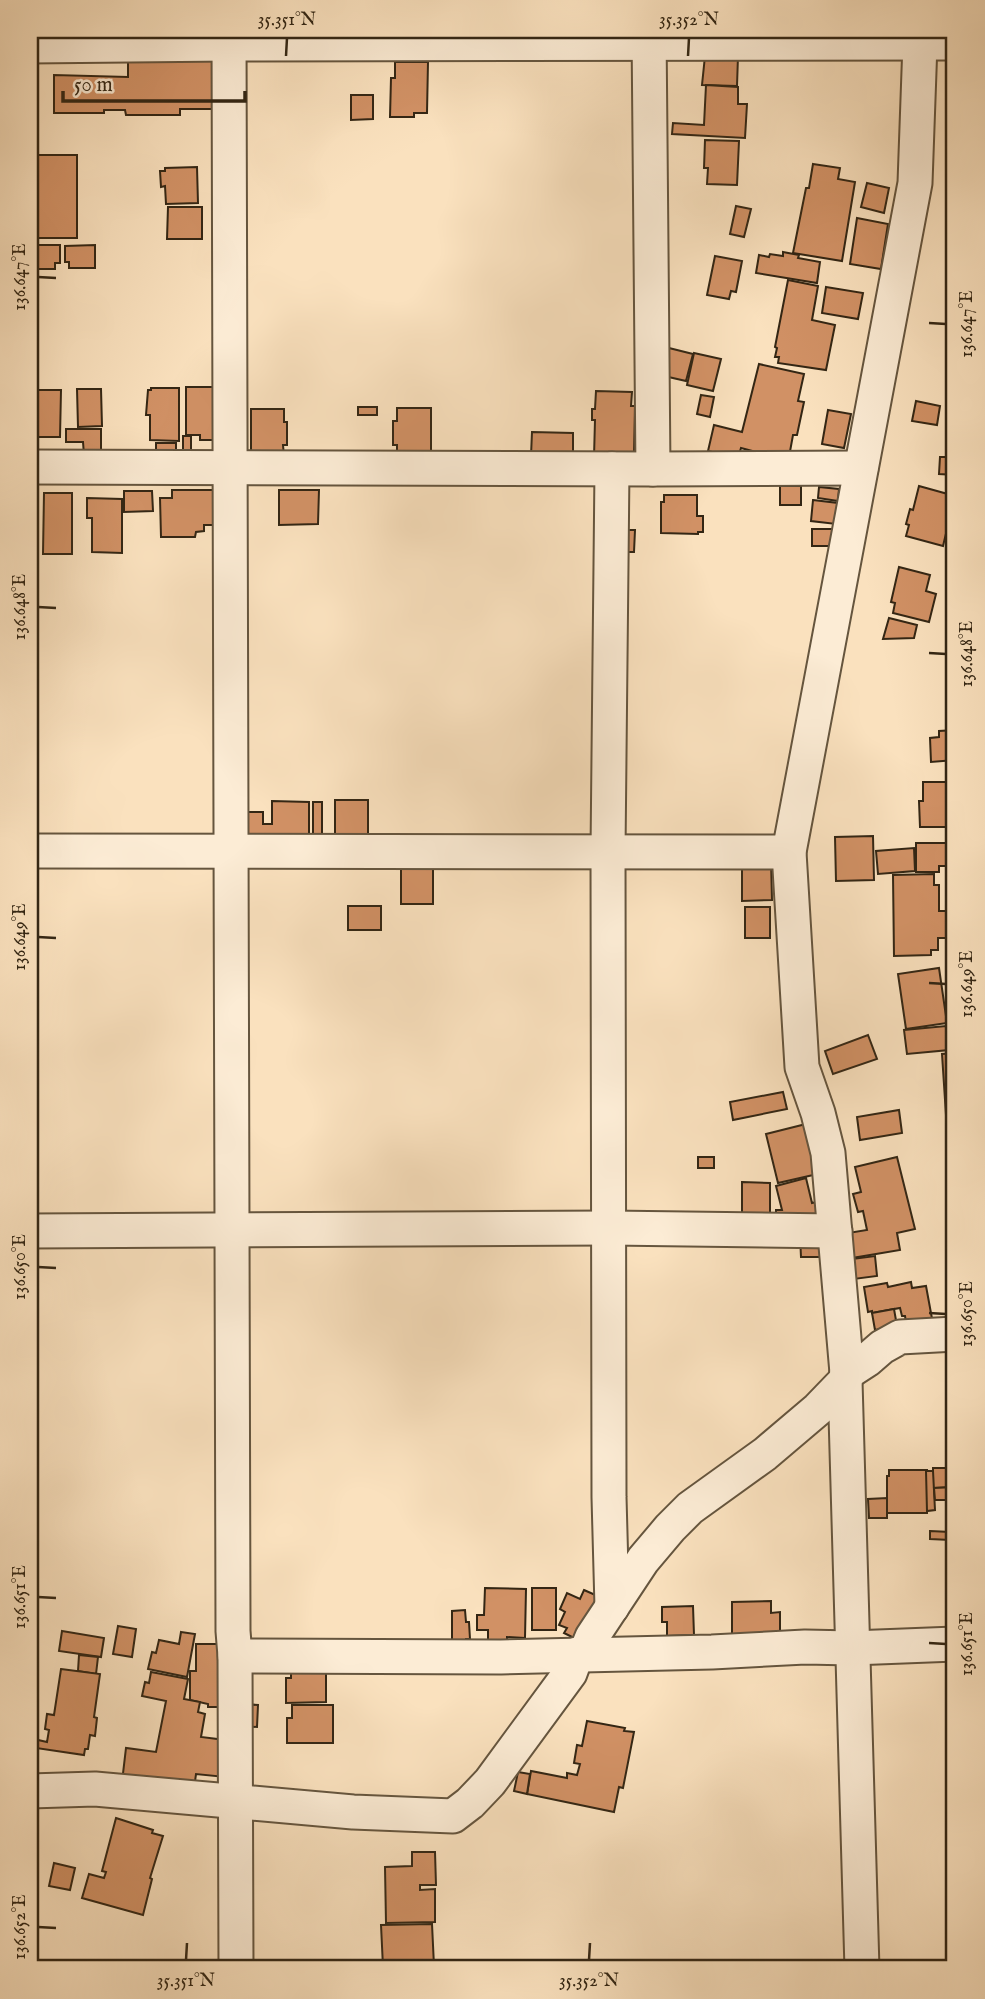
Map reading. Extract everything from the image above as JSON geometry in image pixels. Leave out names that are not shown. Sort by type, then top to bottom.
[{"type":"street","points":[[649,36],[653,469]]},
{"type":"street","points":[[30,46],[229,37],[649,36],[955,43]]},
{"type":"street","points":[[229,37],[236,1969]]},
{"type":"street","points":[[862,1969],[846,1377],[828,1153],[802,1067],[789,852],[915,183],[920,43]]},
{"type":"street","points":[[30,467],[861,468]]},
{"type":"street","points":[[612,469],[608,851],[609,1497],[612,1607]]},
{"type":"street","points":[[30,851],[789,852]]},
{"type":"street","points":[[30,1231],[610,1228],[835,1231]]},
{"type":"street","points":[[30,1791],[95,1789],[353,1812],[453,1816],[490,1782],[569,1673],[643,1560],[690,1508],[765,1454],[818,1409],[846,1377],[882,1347],[901,1337],[955,1334]]},
{"type":"street","points":[[235,1656],[501,1657],[955,1644]]},
{"type":"building","points":[[705,56],[738,56],[737,86],[702,85]]},
{"type":"building","points":[[128,57],[222,57],[222,109],[180,109],[180,115],[126,115],[125,110],[104,110],[104,113],[54,113],[54,75],[128,77]]},
{"type":"building","points":[[395,62],[428,62],[427,113],[414,113],[414,117],[390,117],[391,78],[395,78]]},
{"type":"building","points":[[706,85],[738,87],[738,104],[747,104],[745,138],[672,134],[673,123],[704,125]]},
{"type":"building","points":[[351,95],[373,95],[373,119],[351,120]]},
{"type":"building","points":[[705,140],[739,141],[737,185],[707,184],[708,168],[704,168]]},
{"type":"building","points":[[77,155],[77,238],[32,238],[32,225],[36,226],[35,216],[32,216],[32,206],[35,206],[32,176],[35,176],[35,167],[32,167],[32,156]]},
{"type":"building","points":[[813,164],[840,168],[838,179],[855,182],[842,261],[793,253]]},
{"type":"building","points":[[197,167],[198,203],[166,204],[165,186],[161,187],[160,171],[165,171],[165,168]]},
{"type":"building","points":[[867,183],[889,188],[884,213],[861,207]]},
{"type":"building","points":[[736,206],[751,209],[744,237],[730,234]]},
{"type":"building","points":[[168,207],[202,207],[202,239],[167,239]]},
{"type":"building","points":[[857,218],[888,224],[881,269],[850,264]]},
{"type":"building","points":[[30,245],[60,245],[60,263],[55,263],[55,269],[30,269]]},
{"type":"building","points":[[95,245],[95,268],[69,268],[69,262],[65,262],[65,246]]},
{"type":"building","points":[[783,252],[820,262],[817,283],[756,273],[759,255],[783,256]]},
{"type":"building","points":[[715,256],[742,261],[736,292],[731,291],[729,299],[707,295]]},
{"type":"building","points":[[788,280],[818,286],[812,320],[835,325],[826,370],[778,363],[779,357],[775,357]]},
{"type":"building","points":[[826,287],[863,293],[858,319],[822,313]]},
{"type":"building","points":[[669,348],[693,354],[686,381],[664,376]]},
{"type":"building","points":[[694,353],[721,359],[713,391],[687,385]]},
{"type":"building","points":[[759,364],[804,374],[798,401],[804,402],[789,457],[771,456],[741,448],[738,458],[708,451],[714,425],[742,432]]},
{"type":"building","points":[[186,387],[218,387],[218,440],[200,440],[200,435],[186,435]]},
{"type":"building","points":[[179,388],[179,441],[150,440],[150,415],[146,415],[148,390]]},
{"type":"building","points":[[77,389],[101,389],[102,426],[78,427]]},
{"type":"building","points":[[35,390],[61,390],[60,437],[35,437]]},
{"type":"building","points":[[596,391],[632,392],[631,406],[635,406],[634,454],[594,457],[595,420],[592,420],[592,409],[595,409]]},
{"type":"building","points":[[701,395],[714,397],[710,417],[697,414]]},
{"type":"building","points":[[916,401],[940,406],[937,425],[912,421]]},
{"type":"building","points":[[358,407],[377,407],[377,415],[358,415]]},
{"type":"building","points":[[397,408],[431,408],[431,455],[397,456],[397,445],[393,445],[393,421],[397,421]]},
{"type":"building","points":[[251,409],[284,409],[287,445],[283,445],[284,456],[251,457]]},
{"type":"building","points":[[828,410],[851,414],[844,448],[822,444]]},
{"type":"building","points":[[66,429],[101,429],[101,455],[84,455],[83,442],[66,442]]},
{"type":"building","points":[[532,432],[573,433],[573,457],[531,456]]},
{"type":"building","points":[[183,436],[191,436],[191,454],[183,454]]},
{"type":"building","points":[[156,443],[176,443],[176,459],[156,459]]},
{"type":"building","points":[[940,457],[955,457],[955,475],[939,474]]},
{"type":"building","points":[[780,486],[801,486],[801,505],[780,505]]},
{"type":"building","points":[[919,486],[955,496],[943,546],[906,536],[909,525],[906,524]]},
{"type":"building","points":[[819,487],[839,489],[838,501],[818,498]]},
{"type":"building","points":[[172,490],[216,490],[216,525],[204,525],[204,531],[196,532],[195,537],[161,537],[160,498],[172,498]]},
{"type":"building","points":[[279,490],[319,490],[318,524],[279,525]]},
{"type":"building","points":[[124,491],[152,491],[153,511],[124,512]]},
{"type":"building","points":[[44,493],[72,493],[72,554],[43,554]]},
{"type":"building","points":[[664,495],[697,495],[697,516],[703,516],[703,532],[661,533],[661,502],[664,502]]},
{"type":"building","points":[[87,498],[122,499],[122,553],[92,552],[92,518],[87,518]]},
{"type":"building","points":[[813,500],[838,503],[836,524],[811,521]]},
{"type":"building","points":[[812,529],[834,529],[834,546],[812,546]]},
{"type":"building","points":[[615,530],[635,530],[634,552],[615,552]]},
{"type":"building","points":[[899,567],[930,575],[926,591],[936,594],[929,622],[893,613],[895,603],[891,602]]},
{"type":"building","points":[[889,618],[917,625],[914,638],[883,639]]},
{"type":"building","points":[[955,730],[955,760],[931,762],[930,738],[939,737],[939,731]]},
{"type":"building","points":[[923,782],[955,782],[955,827],[920,827],[919,801],[923,801]]},
{"type":"building","points":[[335,800],[368,800],[368,837],[335,842]]},
{"type":"building","points":[[272,801],[309,802],[309,835],[244,837],[244,812],[263,812],[263,824],[272,824]]},
{"type":"building","points":[[313,802],[322,802],[322,835],[313,835]]},
{"type":"building","points":[[873,836],[874,880],[836,881],[835,837]]},
{"type":"building","points":[[916,843],[955,843],[955,866],[939,866],[939,872],[916,872]]},
{"type":"building","points":[[914,848],[915,871],[878,874],[876,851]]},
{"type":"building","points":[[771,860],[772,900],[742,901],[742,861]]},
{"type":"building","points":[[401,861],[433,861],[433,904],[401,904]]},
{"type":"building","points":[[934,874],[934,885],[939,885],[939,911],[947,911],[948,938],[938,938],[938,950],[931,950],[931,955],[894,956],[893,875]]},
{"type":"building","points":[[348,906],[381,906],[381,930],[348,930]]},
{"type":"building","points":[[745,907],[770,907],[770,938],[745,938]]},
{"type":"building","points":[[939,968],[947,1023],[906,1029],[898,974]]},
{"type":"building","points":[[946,1026],[949,1050],[907,1054],[904,1030]]},
{"type":"building","points":[[868,1035],[877,1059],[833,1074],[825,1051]]},
{"type":"building","points":[[955,1053],[955,1114],[946,1115],[942,1054]]},
{"type":"building","points":[[783,1092],[787,1109],[733,1120],[730,1102]]},
{"type":"building","points":[[899,1110],[902,1133],[860,1140],[857,1117]]},
{"type":"building","points":[[806,1124],[822,1173],[778,1183],[766,1134]]},
{"type":"building","points":[[698,1157],[714,1157],[714,1168],[698,1168]]},
{"type":"building","points":[[897,1157],[915,1229],[897,1233],[900,1250],[852,1258],[848,1233],[867,1230],[863,1211],[858,1212],[853,1194],[861,1192],[855,1167]]},
{"type":"building","points":[[806,1178],[812,1203],[821,1201],[821,1219],[776,1218],[776,1210],[782,1210],[776,1186]]},
{"type":"building","points":[[742,1182],[770,1183],[770,1219],[742,1219]]},
{"type":"building","points":[[800,1235],[824,1235],[824,1257],[801,1257]]},
{"type":"building","points":[[875,1256],[877,1276],[854,1279],[852,1259]]},
{"type":"building","points":[[911,1282],[912,1288],[926,1286],[933,1324],[907,1328],[900,1308],[868,1312],[864,1287],[887,1283],[888,1287]]},
{"type":"building","points":[[894,1309],[897,1326],[875,1330],[872,1313]]},
{"type":"building","points":[[933,1468],[955,1468],[955,1487],[933,1488]]},
{"type":"building","points":[[889,1470],[927,1470],[927,1513],[887,1513]]},
{"type":"building","points":[[926,1471],[933,1471],[935,1510],[927,1511]]},
{"type":"building","points":[[955,1487],[955,1500],[935,1500],[934,1488]]},
{"type":"building","points":[[887,1498],[887,1518],[869,1518],[868,1499]]},
{"type":"building","points":[[930,1531],[950,1532],[950,1540],[930,1539]]},
{"type":"building","points":[[485,1588],[526,1589],[525,1638],[507,1637],[507,1643],[488,1642],[488,1630],[477,1630],[477,1615],[484,1615]]},
{"type":"building","points":[[532,1588],[556,1588],[556,1630],[532,1630]]},
{"type":"building","points":[[584,1590],[600,1597],[580,1641],[564,1633],[567,1628],[559,1625],[565,1612],[560,1609],[567,1593],[580,1599]]},
{"type":"building","points":[[771,1601],[771,1613],[780,1612],[780,1632],[732,1639],[732,1602]]},
{"type":"building","points":[[693,1606],[694,1635],[667,1636],[667,1622],[662,1622],[662,1607]]},
{"type":"building","points":[[465,1610],[470,1639],[452,1641],[452,1611]]},
{"type":"building","points":[[118,1626],[136,1629],[132,1657],[113,1654]]},
{"type":"building","points":[[62,1631],[104,1638],[101,1657],[59,1651]]},
{"type":"building","points":[[181,1632],[195,1634],[187,1677],[148,1669],[152,1652],[156,1653],[159,1640],[179,1644]]},
{"type":"building","points":[[196,1644],[225,1644],[220,1707],[208,1707],[208,1704],[190,1700],[190,1671],[196,1671]]},
{"type":"building","points":[[79,1655],[98,1657],[96,1674],[78,1671]]},
{"type":"building","points":[[291,1666],[326,1667],[326,1702],[286,1703],[286,1678],[291,1678]]},
{"type":"building","points":[[61,1669],[100,1674],[94,1717],[97,1718],[95,1736],[90,1735],[88,1749],[85,1749],[84,1755],[36,1748],[38,1740],[47,1742],[47,1714],[54,1715]]},
{"type":"building","points":[[151,1672],[188,1679],[184,1699],[200,1702],[198,1712],[205,1714],[201,1737],[225,1740],[225,1777],[196,1774],[194,1789],[122,1782],[126,1748],[156,1752],[166,1701],[142,1696],[145,1682],[149,1683]]},
{"type":"building","points":[[242,1704],[258,1705],[257,1727],[241,1726]]},
{"type":"building","points":[[292,1705],[333,1705],[333,1743],[287,1743],[287,1718],[292,1718]]},
{"type":"building","points":[[587,1721],[634,1732],[623,1788],[619,1787],[614,1812],[527,1794],[531,1771],[567,1778],[567,1773],[577,1775],[580,1764],[574,1763],[577,1745],[582,1746]]},
{"type":"building","points":[[518,1772],[530,1774],[527,1794],[514,1791]]},
{"type":"building","points":[[116,1818],[163,1836],[150,1878],[152,1879],[143,1915],[82,1898],[89,1874],[104,1878],[106,1872],[102,1871]]},
{"type":"building","points":[[412,1852],[435,1852],[436,1885],[420,1885],[420,1890],[435,1889],[435,1922],[386,1923],[385,1867],[412,1866]]},
{"type":"building","points":[[54,1863],[75,1868],[70,1890],[49,1886]]},
{"type":"building","points":[[432,1924],[434,1966],[383,1967],[381,1925]]},
{"type":"building","points":[[272,1961],[310,1964],[310,1969],[272,1969]]}]
